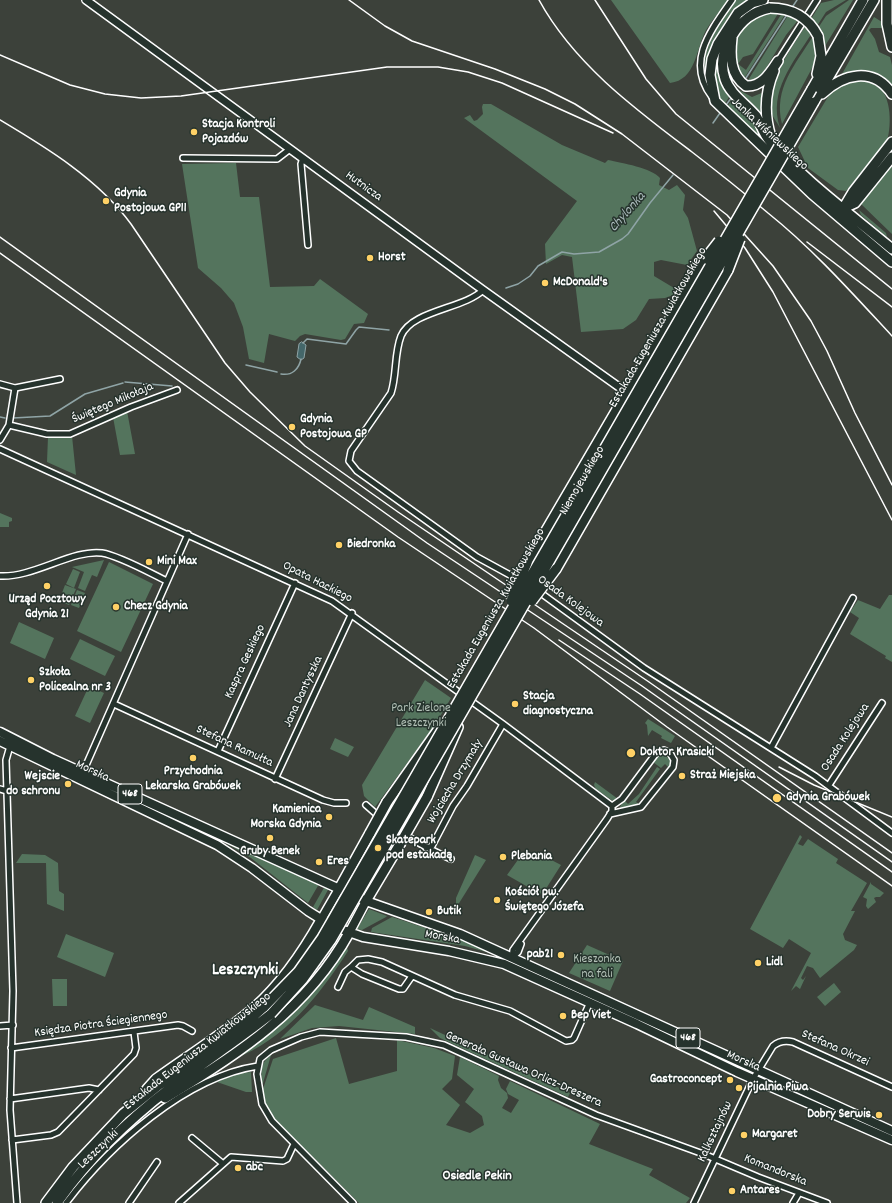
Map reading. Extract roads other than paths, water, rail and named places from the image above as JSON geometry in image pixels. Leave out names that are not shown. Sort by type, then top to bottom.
[{"type":"highway","points":[[718,104],[711,87],[710,75],[712,59],[718,44],[738,13],[752,3],[764,0]]},
{"type":"highway","name":"Estakada Eugeniusza Kwiatkowskiego","points":[[464,701],[498,632],[863,0]]},
{"type":"highway","name":"Estakada Eugeniusza Kwiatkowskiego","points":[[57,1203],[95,1155],[143,1111],[267,1011],[322,938],[464,701],[509,631],[874,0]]},
{"type":"highway","points":[[887,0],[887,24],[892,47]]},
{"type":"highway","points":[[777,149],[766,136],[756,116],[730,88],[723,72],[723,56],[732,35],[740,24],[749,16],[770,8],[787,10],[797,14],[809,22],[818,36],[821,56],[812,88]]},
{"type":"highway","points":[[732,35],[733,68],[738,79],[746,86],[756,85],[762,82],[778,61]]},
{"type":"highway","points":[[777,149],[769,131],[766,108],[768,90],[778,61]]},
{"type":"highway","points":[[814,102],[839,80],[860,75],[879,81],[886,86],[892,94]]},
{"type":"highway","name":"Janka Wiśniewskiego","points":[[718,104],[838,216],[892,262]]},
{"type":"highway","points":[[838,216],[853,192],[892,142]]},
{"type":"highway","name":"Janka Wiśniewskiego","points":[[777,149],[892,249]]},
{"type":"highway","points":[[844,208],[855,203],[892,157]]},
{"type":"highway","points":[[509,631],[556,569],[640,424],[728,270],[753,208]]},
{"type":"highway","points":[[498,632],[527,563],[699,266],[736,220]]},
{"type":"highway","points":[[339,889],[401,780],[464,701]]},
{"type":"highway","points":[[366,901],[427,797],[464,701]]},
{"type":"highway","points":[[123,1114],[156,1079],[224,1032],[255,1007],[290,968],[321,920]]},
{"type":"highway","points":[[143,1111],[210,1072],[246,1047],[281,1018],[312,986],[332,960],[349,933]]},
{"type":"highway","points":[[290,968],[312,986]]},
{"type":"highway","name":"Estakada Eugeniusza Kwiatkowskiego","points":[[46,1203],[73,1167],[123,1114],[159,1085],[267,1011]]},
{"type":"main road","name":"Hutnicza","points":[[86,0],[483,290],[626,392],[629,399],[635,404],[649,407]]},
{"type":"main road","name":"Morska","points":[[0,732],[82,772],[339,889],[366,901],[449,930],[892,1131]]},
{"type":"main road","name":"Morska","points":[[0,741],[217,845],[252,868],[321,920],[349,933],[383,941],[480,957],[504,964],[590,1002],[753,1079],[892,1140]]},
{"type":"main road","points":[[321,920],[339,889]]},
{"type":"main road","points":[[349,933],[366,901]]},
{"type":"street","name":"Janka Wiśniewskiego","points":[[718,104],[707,90],[702,78],[700,71],[702,51],[709,34],[732,0]]},
{"type":"street","points":[[778,61],[816,0]]},
{"type":"street","points":[[183,158],[277,159],[290,148]]},
{"type":"street","points":[[303,158],[301,164],[308,245]]},
{"type":"street","name":"Osada Kolejowa","points":[[483,290],[468,300],[424,316],[404,331],[399,343],[395,382],[391,393],[351,451],[350,461],[357,471],[477,557],[545,595],[644,668],[829,785],[892,833]]},
{"type":"street","points":[[0,384],[15,388],[60,379]]},
{"type":"street","points":[[0,440],[9,425],[15,388]]},
{"type":"street","name":"Świętego Mikołaja","points":[[9,425],[47,434],[70,434],[131,407],[177,390]]},
{"type":"street","name":"Niemojewskiego","points":[[616,410],[612,435],[545,550],[530,572],[530,586],[542,580],[553,554],[619,439],[640,424]]},
{"type":"street","name":"Opata Hackiego","points":[[0,449],[328,599],[352,613],[612,806]]},
{"type":"street","points":[[82,772],[114,704],[188,534]]},
{"type":"street","points":[[0,576],[17,575],[85,554],[102,553],[113,556],[167,581]]},
{"type":"street","name":"Kaspra Geskiego","points":[[218,752],[295,583]]},
{"type":"street","points":[[772,748],[853,598]]},
{"type":"street","name":"Jana Dantyszka","points":[[275,779],[352,613]]},
{"type":"street","name":"Osada Kolejowa","points":[[829,785],[882,703]]},
{"type":"street","name":"Stefana Ramułta","points":[[114,704],[323,800],[334,804],[346,803]]},
{"type":"street","name":"Wojciecha Drzymały","points":[[426,848],[432,846],[453,806],[467,786],[503,724]]},
{"type":"street","points":[[10,746],[6,755],[14,991],[10,1099],[17,1203]]},
{"type":"street","points":[[504,964],[518,952],[522,941],[610,814],[612,806],[622,799],[657,752],[664,750],[670,753],[674,760],[673,767],[641,807],[610,814]]},
{"type":"street","points":[[0,789],[8,791]]},
{"type":"street","points":[[366,805],[397,830],[426,848],[451,859]]},
{"type":"street","points":[[338,987],[345,972],[358,960],[368,959],[382,962],[455,995],[510,1011],[566,1041],[574,1038],[590,1002]]},
{"type":"street","points":[[351,967],[362,974],[399,990],[403,989],[412,976]]},
{"type":"street","points":[[1,1024],[13,1025]]},
{"type":"street","name":"Księdza Piotra Ściegiennego","points":[[11,1048],[178,1026],[183,1026],[192,1031]]},
{"type":"street","points":[[12,1140],[55,1134],[136,1051],[134,1032]]},
{"type":"street","name":"Generała Gustawa Orlicz-Dreszera","points":[[258,1066],[262,1057],[271,1050],[294,1039],[320,1032],[386,1035],[424,1040],[459,1052],[596,1115],[716,1159]]},
{"type":"street","name":"Stefana Okrzei","points":[[758,1070],[773,1046],[777,1043],[788,1040],[892,1087]]},
{"type":"street","points":[[258,1066],[260,1098],[265,1111],[294,1144],[353,1203]]},
{"type":"street","name":"Leszczynki","points":[[66,1203],[95,1168],[145,1121],[182,1097],[229,1072],[258,1066]]},
{"type":"street","name":"Kalksztajnów","points":[[694,1203],[758,1070]]},
{"type":"street","points":[[10,1099],[88,1088],[99,1090]]},
{"type":"street","points":[[192,1138],[222,1163]]},
{"type":"street","points":[[179,1203],[222,1163],[235,1156],[283,1161],[287,1159],[294,1144]]},
{"type":"street","name":"Komandorska","points":[[716,1159],[827,1203]]},
{"type":"street","points":[[129,1203],[157,1162]]},
{"type":"street","points":[[793,1203],[799,1193]]},
{"type":"water","points":[[302,342],[306,345],[304,358],[301,360],[297,357],[299,344]]},
{"type":"waterway","name":"Chylonka","points":[[791,9],[797,0]]},
{"type":"waterway","name":"Chylonka","points":[[744,81],[788,13]]},
{"type":"waterway","name":"Chylonka","points":[[726,105],[732,97]]},
{"type":"waterway","name":"Chylonka","points":[[713,123],[720,113]]},
{"type":"waterway","name":"Chylonka","points":[[506,288],[518,284],[530,276],[538,266],[562,252],[574,254],[599,252],[622,239],[628,234],[650,203],[673,175]]},
{"type":"waterway","name":"Chylonka","points":[[303,343],[307,339],[346,344],[359,327],[389,330]]},
{"type":"waterway","name":"Chylonka","points":[[281,374],[292,373],[299,366],[301,359]]},
{"type":"waterway","name":"Chylonka","points":[[246,365],[277,372]]},
{"type":"waterway","name":"Chylonka","points":[[125,382],[172,386]]},
{"type":"waterway","name":"Chylonka","points":[[13,418],[50,416],[85,394],[123,383]]},
{"type":"waterway","name":"Chylonka","points":[[0,417],[5,418]]},
{"type":"railway","points":[[349,0],[385,26],[412,41],[495,69],[545,89],[575,104],[622,134],[727,215],[773,266],[811,321],[827,351],[855,413],[892,485]]},
{"type":"railway","points":[[539,0],[553,23],[570,45],[607,84],[785,227],[832,272],[892,336]]},
{"type":"railway","points":[[595,0],[646,79],[676,114],[892,289]]},
{"type":"railway","points":[[0,55],[70,85],[105,94],[141,98],[181,96],[387,67],[438,67],[468,72],[502,83],[613,133]]},
{"type":"railway","points":[[0,120],[71,166],[118,208],[131,224],[225,363],[250,392],[305,446],[398,512],[649,682],[892,853]]},
{"type":"railway","points":[[714,211],[745,248],[773,292],[892,520]]},
{"type":"railway","points":[[0,237],[427,543],[642,686],[892,862]]},
{"type":"railway","points":[[807,242],[892,307]]},
{"type":"railway","points":[[0,253],[398,537],[534,628],[667,727],[892,886]]},
{"type":"railway","points":[[559,640],[640,694],[892,872]]},
{"type":"railway","points":[[779,767],[814,785],[892,817]]},
{"type":"place","name":"Stacja Kontroli Pojazdów","points":[[194,132]]},
{"type":"place","name":"Gdynia Postojowa GP11","points":[[106,201]]},
{"type":"place","name":"Horst","points":[[370,258]]},
{"type":"place","name":"McDonald's","points":[[545,283]]},
{"type":"place","name":"Gdynia Postojowa GP","points":[[292,427]]},
{"type":"place","name":"Biedronka","points":[[339,545]]},
{"type":"place","name":"Mini Max","points":[[149,562]]},
{"type":"place","name":"Urząd Pocztowy Gdynia 21","points":[[47,586]]},
{"type":"place","name":"Checz Gdynia","points":[[116,607]]},
{"type":"place","name":"Szkoła Policealna nr 3","points":[[31,680]]},
{"type":"place","name":"Stacja diagnostyczna","points":[[515,704]]},
{"type":"place","name":"Doktor Krasicki","points":[[631,753]]},
{"type":"place","name":"Przychodnia Lekarska Grabówek","points":[[193,758]]},
{"type":"place","name":"Straż Miejska","points":[[682,776]]},
{"type":"place","name":"Wejscie do schronu","points":[[68,784]]},
{"type":"place","name":"Gdynia Grabówek","points":[[777,798]]},
{"type":"place","name":"Kamienica Morska Gdynia","points":[[329,817]]},
{"type":"place","name":"Gruby Benek","points":[[270,838]]},
{"type":"place","name":"Skatepark pod estakadą","points":[[378,848]]},
{"type":"place","name":"Plebania","points":[[503,857]]},
{"type":"place","name":"Eres","points":[[319,862]]},
{"type":"place","name":"Kościół pw. Świętego Józefa","points":[[497,900]]},
{"type":"place","name":"Butik","points":[[429,912]]},
{"type":"place","name":"pab21","points":[[561,955]]},
{"type":"place","name":"Lidl","points":[[758,963]]},
{"type":"place","name":"Bep Viet","points":[[563,1016]]},
{"type":"place","name":"Gastroconcept","points":[[730,1080]]},
{"type":"place","name":"Pijalnia Piwa","points":[[739,1088]]},
{"type":"place","name":"Dobry Serwis","points":[[879,1115]]},
{"type":"place","name":"Margaret","points":[[744,1135]]},
{"type":"place","name":"abc","points":[[238,1168]]},
{"type":"place","name":"Antares","points":[[732,1191]]},
{"type":"district","name":"Leszczynki","points":[[245,972]]},
{"type":"district","name":"Osiedle Pekin","points":[[477,1177]]},
{"type":"park label","name":"Park Zielone Leszczynki","points":[[421,716]]},
{"type":"park label","name":"Kieszonka na fali","points":[[597,968]]}]
